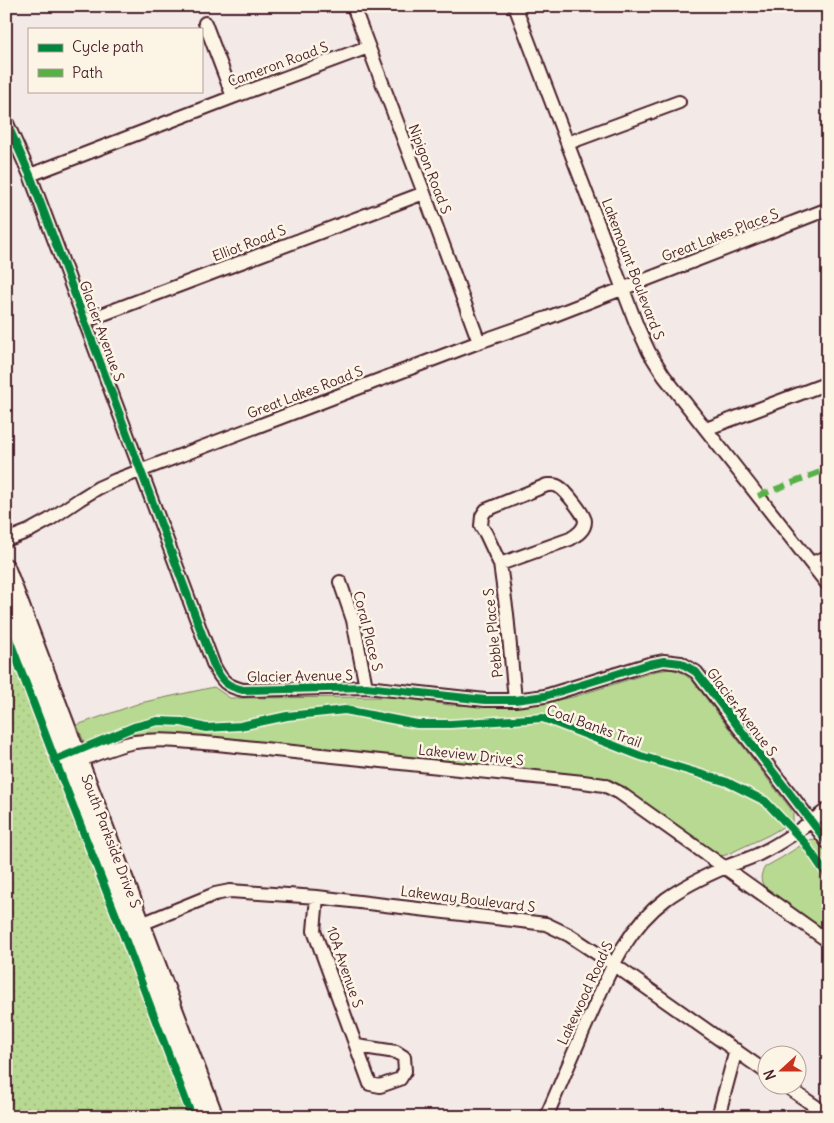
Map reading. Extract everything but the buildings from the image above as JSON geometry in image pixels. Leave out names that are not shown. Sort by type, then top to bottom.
[{"type":"main road","name":"South Parkside Drive S","points":[[6,566],[74,763],[135,926],[200,1117]]},
{"type":"main road","name":"South Parkside Drive S","points":[[6,608],[74,763]]},
{"type":"main road","name":"South Parkside Drive S","points":[[135,926],[215,1117]]},
{"type":"street","name":"Nipigon Road S","points":[[353,6],[479,342]]},
{"type":"street","name":"Lakemount Boulevard S","points":[[515,6],[637,326],[649,352],[664,376],[828,585]]},
{"type":"street","points":[[205,23],[233,97]]},
{"type":"street","name":"Cameron Road S","points":[[30,175],[368,47]]},
{"type":"street","points":[[568,143],[679,102]]},
{"type":"street","name":"Glacier Avenue S","points":[[6,121],[30,175],[214,666],[221,679],[231,687],[243,690],[366,687],[484,700],[515,700],[544,696],[649,664],[664,661],[681,663],[696,672],[828,843]]},
{"type":"street","name":"Elliot Road S","points":[[84,320],[424,193]]},
{"type":"street","name":"Great Lakes Place S","points":[[623,288],[828,210]]},
{"type":"street","name":"Great Lakes Road S","points":[[6,540],[29,531],[49,520],[98,488],[140,470],[623,288]]},
{"type":"street","points":[[706,429],[828,383]]},
{"type":"street","name":"Pebble Place S","points":[[500,564],[579,534],[585,521],[582,513],[560,487],[547,485],[486,510],[482,516],[481,526],[500,564],[515,700]]},
{"type":"street","points":[[811,563],[828,557]]},
{"type":"street","name":"Coral Place S","points":[[340,582],[353,620],[366,687]]},
{"type":"street","name":"Lakeview Drive S","points":[[74,763],[120,745],[168,740],[604,785],[620,794],[828,941]]},
{"type":"street","name":"Lakewood Road S","points":[[546,1117],[613,964],[628,938],[645,918],[682,889],[724,868],[760,854],[778,844],[828,809]]},
{"type":"street","name":"Lakeway Boulevard S","points":[[135,926],[215,894],[230,891],[317,897],[546,924],[570,935],[756,1065]]},
{"type":"street","name":"10A Avenue S","points":[[317,897],[314,931],[357,1046]]},
{"type":"street","points":[[718,1117],[736,1050]]},
{"type":"street","points":[[800,1096],[828,1115]]},
{"type":"green space","points":[[6,625],[191,1117],[6,1117]]},
{"type":"green space","points":[[671,669],[681,672],[692,680],[790,808],[793,814],[793,821],[769,835],[726,855],[719,856],[579,776],[160,733],[117,737],[86,747],[77,725],[140,703],[214,687],[230,698],[396,697],[450,705],[503,706],[535,704],[573,697],[656,671]]},
{"type":"green space","points":[[811,839],[818,841],[828,854],[828,933],[768,891],[761,879],[765,867]]},
{"type":"marked path","points":[[758,496],[828,469]]},
{"type":"cycle path","name":"Coal Banks Trail","points":[[6,121],[30,175],[214,666],[225,682],[232,687],[243,690],[366,687],[485,700],[515,700],[545,696],[649,664],[664,661],[681,663],[696,672],[828,843]]},
{"type":"cycle path","name":"Coal Banks Trail","points":[[6,631],[55,760],[134,727],[158,721],[182,722],[206,728],[240,726],[287,716],[345,710],[417,724],[450,724],[543,718],[641,756],[727,782],[765,801],[805,843],[828,877]]},
{"type":"cycle path","points":[[55,760],[192,1117]]}]
